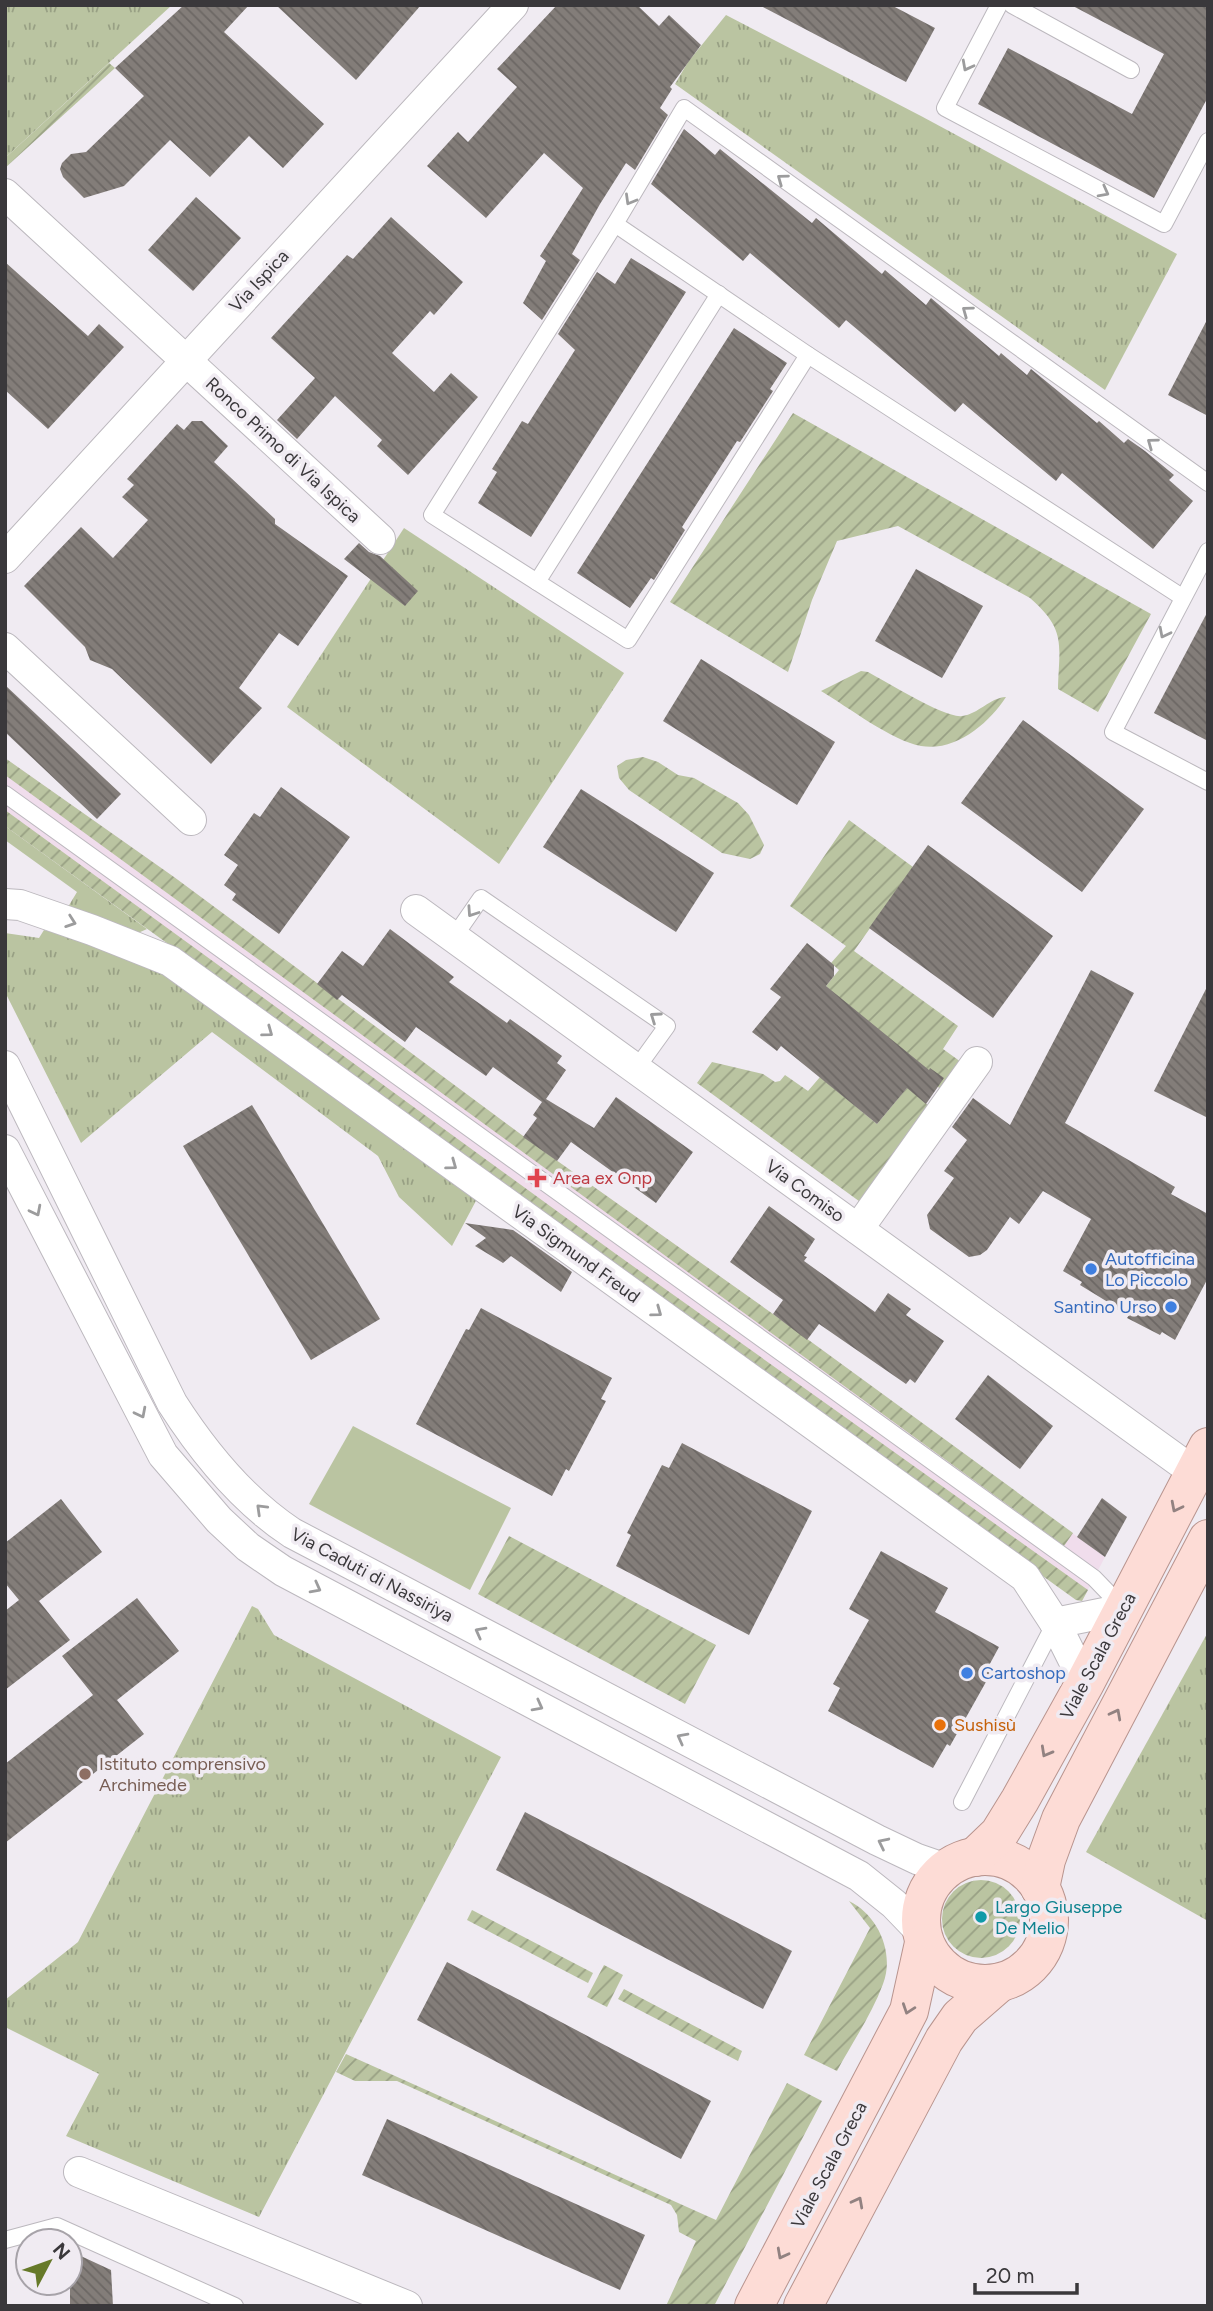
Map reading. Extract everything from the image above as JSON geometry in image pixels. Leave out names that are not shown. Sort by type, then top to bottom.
[{"type":"main road","name":"Viale Scala Greca","points":[[960,1863],[999,1834],[1085,1683],[1201,1459]]},
{"type":"main road","points":[[1040,1888],[1060,1819],[1208,1539]]},
{"type":"main road","points":[[994,1857],[1013,1863],[1028,1874],[1040,1888],[1047,1907],[1048,1927],[1044,1946],[1033,1963],[1018,1976],[999,1983],[976,1984],[954,1977],[936,1962],[923,1938],[920,1915],[925,1897],[934,1881],[960,1863],[994,1857]]},
{"type":"main road","name":"Viale Scala Greca","points":[[754,2306],[909,2011],[923,1938]]},
{"type":"main road","points":[[803,2306],[944,2040],[960,2017],[999,1983]]},
{"type":"street","name":"Via Ispica","points":[[5,558],[513,5]]},
{"type":"street","name":"Ronco Primo di Via Ispica","points":[[5,194],[380,539]]},
{"type":"street","points":[[5,648],[191,820]]},
{"type":"street","name":"Via Sigmund Freud","points":[[5,904],[20,905],[56,917],[170,961],[1025,1577],[1055,1623],[1085,1683]]},
{"type":"street","name":"Via Comiso","points":[[416,910],[858,1229],[1201,1459]]},
{"type":"street","points":[[858,1229],[977,1062]]},
{"type":"street","name":"Via Caduti di Nassiriya","points":[[5,1066],[172,1403],[216,1464],[267,1517],[292,1533],[877,1840],[917,1859],[960,1863]]},
{"type":"street","name":"Via Caduti di Nassiriya","points":[[5,1150],[163,1455],[219,1520],[248,1547],[283,1571],[859,1876],[894,1904],[923,1938]]},
{"type":"street","points":[[1055,1623],[1124,1609]]},
{"type":"street","points":[[79,2172],[407,2306]]},
{"type":"lane","points":[[999,5],[945,107],[1164,224],[1208,141]]},
{"type":"lane","points":[[1012,5],[1131,70]]},
{"type":"lane","points":[[808,355],[628,640],[432,515],[615,224],[684,108],[1208,483]]},
{"type":"lane","points":[[615,224],[808,355],[1182,597]]},
{"type":"lane","points":[[537,582],[719,294]]},
{"type":"lane","points":[[1208,551],[1112,732],[1208,782]]},
{"type":"lane","points":[[5,794],[1094,1578],[1124,1609]]},
{"type":"lane","points":[[454,937],[481,898],[667,1026],[636,1069]]},
{"type":"lane","points":[[962,1802],[1055,1623]]},
{"type":"lane","points":[[5,2240],[57,2225],[235,2306]]},
{"type":"shaded area","name":"Area ex Onp","points":[[5,758],[174,877],[542,1150],[773,1314],[1105,1557],[1082,1601],[5,826]]},
{"type":"green space","points":[[5,5],[172,5],[5,158]]},
{"type":"green space","points":[[726,15],[1177,254],[1105,390],[675,84],[688,62]]},
{"type":"green space","points":[[109,63],[115,68],[5,168],[5,158]]},
{"type":"green space","points":[[793,413],[1151,614],[1098,712],[1058,689],[1058,639],[1042,609],[1030,598],[898,526],[837,541],[812,600],[788,672],[670,602]]},
{"type":"green space","points":[[404,528],[624,673],[499,864],[287,707]]},
{"type":"green space","points":[[861,671],[868,672],[930,706],[954,715],[968,715],[994,700],[1006,697],[981,726],[970,734],[947,745],[921,746],[884,731],[821,691]]},
{"type":"green space","points":[[643,757],[658,762],[678,775],[694,778],[738,803],[749,815],[764,845],[760,854],[750,859],[722,853],[629,790],[619,778],[617,766],[626,760]]},
{"type":"green space","points":[[5,758],[174,877],[542,1150],[773,1314],[1073,1533],[1064,1546],[5,775]]},
{"type":"green space","points":[[5,810],[616,1254],[1088,1590],[1082,1601],[1076,1600],[5,826]]},
{"type":"green space","points":[[849,820],[913,867],[854,951],[958,1026],[943,1049],[961,1062],[942,1090],[930,1081],[918,1097],[930,1107],[863,1204],[697,1083],[712,1062],[763,1074],[775,1082],[785,1075],[808,1091],[820,1077],[877,1124],[920,1072],[826,986],[839,970],[831,963],[846,946],[790,906]]},
{"type":"green space","points":[[5,826],[147,929],[138,933],[68,907],[77,892],[5,840]]},
{"type":"green space","points":[[44,930],[90,942],[156,967],[478,1197],[452,1246],[399,1197],[378,1156],[212,1032],[81,1143],[5,992],[5,933],[39,938]]},
{"type":"green space","points":[[353,1426],[511,1508],[470,1590],[309,1504]]},
{"type":"green space","points":[[509,1536],[716,1645],[685,1704],[478,1594]]},
{"type":"green space","points":[[252,1606],[258,1609],[274,1635],[501,1757],[259,2217],[66,2136],[99,2074],[5,2027],[5,2000],[78,1942]]},
{"type":"green space","points":[[1208,1632],[1208,1921],[1086,1852]]},
{"type":"green space","points":[[981,1880],[996,1883],[1013,1897],[1020,1919],[1017,1934],[1003,1951],[981,1958],[966,1955],[949,1941],[942,1919],[945,1904],[959,1887]]},
{"type":"green space","points":[[849,1901],[859,1907],[876,1925],[887,1960],[883,1984],[837,2071],[804,2055],[870,1928]]},
{"type":"green space","points":[[472,1910],[593,1973],[588,1983],[467,1920]]},
{"type":"green space","points":[[604,1965],[623,1975],[607,2007],[587,1997]]},
{"type":"green space","points":[[624,1989],[742,2051],[738,2061],[618,1999]]},
{"type":"green space","points":[[346,2054],[716,2220],[787,2083],[822,2101],[714,2306],[666,2306],[696,2241],[679,2232],[677,2215],[671,2205],[397,2081],[355,2081],[336,2072]]},
{"type":"building","points":[[184,5],[249,5],[224,32],[324,124],[283,168],[249,136],[210,177],[170,140],[124,186],[84,198],[63,177],[60,169],[62,163],[71,154],[86,152],[144,96],[115,68]]},
{"type":"building","points":[[276,5],[421,5],[356,80]]},
{"type":"building","points":[[557,5],[637,5],[659,26],[669,15],[701,45],[670,87],[672,89],[660,108],[668,115],[635,170],[626,163],[600,204],[572,254],[580,260],[542,320],[523,303],[546,261],[540,256],[583,188],[544,153],[486,218],[427,166],[458,132],[468,142],[517,87],[497,69]]},
{"type":"building","points":[[759,5],[891,5],[935,28],[906,82]]},
{"type":"building","points":[[1071,5],[1208,5],[1208,97],[1154,198],[978,104],[1008,48],[1132,114],[1164,54]]},
{"type":"building","points":[[684,129],[715,155],[720,149],[812,223],[816,218],[882,274],[885,270],[926,305],[931,298],[999,356],[1001,353],[1027,375],[1031,369],[1124,443],[1128,439],[1145,451],[1174,475],[1169,480],[1193,501],[1153,549],[1062,473],[1056,481],[963,403],[955,412],[846,320],[839,328],[750,253],[743,261],[651,184]]},
{"type":"building","points":[[196,197],[241,238],[193,291],[148,250]]},
{"type":"building","points":[[391,217],[463,282],[434,315],[430,311],[392,353],[434,392],[451,373],[478,397],[408,475],[377,446],[382,440],[335,396],[297,439],[277,420],[315,378],[271,338],[347,255],[353,259]]},
{"type":"building","points":[[631,258],[686,292],[531,537],[478,503],[497,472],[492,469],[522,421],[528,424],[575,350],[558,334],[597,272],[615,284]]},
{"type":"building","points":[[5,262],[88,336],[99,324],[124,347],[48,429],[5,390]]},
{"type":"building","points":[[1208,318],[1208,416],[1168,395]]},
{"type":"building","points":[[734,328],[787,363],[770,389],[773,391],[740,442],[737,441],[682,527],[685,530],[654,580],[651,578],[630,608],[577,573]]},
{"type":"building","points":[[192,421],[202,421],[228,446],[214,462],[275,519],[275,524],[348,576],[298,646],[279,633],[239,688],[262,708],[211,764],[112,669],[90,660],[85,647],[24,586],[81,527],[113,558],[148,520],[122,497],[134,485],[127,479],[177,424],[184,430]]},
{"type":"building","points":[[359,543],[369,552],[380,556],[418,591],[405,606],[344,559]]},
{"type":"building","points":[[916,569],[983,606],[942,678],[875,641]]},
{"type":"building","points":[[1208,611],[1208,741],[1154,713]]},
{"type":"building","points":[[701,659],[835,742],[797,805],[663,721]]},
{"type":"building","points":[[5,685],[121,794],[97,819],[5,732]]},
{"type":"building","points":[[1023,720],[1144,809],[1082,892],[961,803]]},
{"type":"building","points":[[281,787],[350,837],[279,934],[232,900],[236,894],[224,885],[238,865],[224,855],[254,813],[260,817]]},
{"type":"building","points":[[581,789],[714,873],[676,932],[543,847]]},
{"type":"building","points":[[928,845],[1053,936],[993,1018],[869,928]]},
{"type":"building","points":[[390,929],[454,977],[449,982],[507,1023],[510,1019],[562,1056],[557,1063],[566,1070],[546,1099],[594,1128],[616,1097],[693,1152],[656,1203],[571,1142],[557,1161],[523,1137],[537,1118],[533,1115],[542,1102],[493,1067],[486,1076],[416,1027],[405,1042],[342,995],[337,1000],[317,984],[342,951],[363,966]]},
{"type":"building","points":[[807,943],[834,965],[834,976],[826,986],[929,1070],[930,1068],[944,1078],[926,1104],[907,1088],[877,1124],[781,1046],[777,1051],[752,1032],[781,997],[770,989]]},
{"type":"building","points":[[1091,970],[1134,993],[1065,1123],[1175,1187],[1171,1194],[1208,1214],[1208,1278],[1175,1340],[1127,1318],[1129,1315],[1110,1306],[1111,1304],[1080,1285],[1082,1282],[1063,1271],[1091,1219],[1043,1191],[1019,1224],[1010,1217],[987,1250],[980,1255],[969,1257],[930,1229],[927,1215],[954,1178],[944,1171],[967,1140],[952,1127],[973,1098],[1010,1125]]},
{"type":"building","points":[[1208,985],[1208,1118],[1154,1091]]},
{"type":"building","points":[[252,1105],[380,1319],[311,1360],[183,1146]]},
{"type":"building","points":[[769,1206],[815,1239],[804,1256],[807,1257],[804,1261],[875,1312],[888,1293],[911,1309],[906,1315],[944,1341],[915,1383],[910,1379],[906,1384],[819,1324],[807,1340],[773,1314],[783,1300],[730,1262]]},
{"type":"building","points":[[465,1223],[513,1230],[572,1272],[561,1292],[511,1256],[503,1263],[475,1246],[486,1238]]},
{"type":"building","points":[[481,1308],[612,1378],[601,1399],[606,1401],[569,1471],[566,1469],[552,1496],[416,1424],[466,1329],[469,1330]]},
{"type":"building","points":[[988,1375],[1053,1426],[1020,1469],[955,1419]]},
{"type":"building","points":[[682,1443],[812,1511],[749,1635],[616,1566],[631,1535],[627,1533],[662,1465],[669,1468]]},
{"type":"building","points":[[1102,1498],[1127,1517],[1105,1557],[1077,1537]]},
{"type":"building","points":[[61,1499],[102,1552],[39,1601],[70,1640],[5,1690],[5,1611],[19,1600],[5,1583],[5,1543]]},
{"type":"building","points":[[881,1551],[948,1588],[935,1612],[999,1647],[986,1671],[991,1673],[950,1746],[947,1744],[933,1768],[828,1711],[840,1688],[833,1684],[869,1620],[849,1609]]},
{"type":"building","points":[[137,1598],[179,1651],[117,1700],[144,1734],[5,1843],[5,1764],[93,1695],[62,1656]]},
{"type":"building","points":[[525,1812],[792,1951],[763,2009],[496,1870]]},
{"type":"building","points":[[447,1962],[711,2101],[681,2159],[417,2020]]},
{"type":"building","points":[[387,2119],[645,2235],[620,2290],[362,2175]]},
{"type":"building","points":[[84,2257],[111,2270],[113,2306],[70,2306],[70,2297],[84,2297]]},
{"type":"place","name":"Area ex Onp","points":[[537,1178]]},
{"type":"place","name":"Autofficina Lo Piccolo","points":[[1091,1269]]},
{"type":"place","name":"Santino Urso","points":[[1171,1307]]},
{"type":"place","name":"Cartoshop","points":[[967,1673]]},
{"type":"place","name":"Sushisù","points":[[940,1725]]},
{"type":"place","name":"Istituto comprensivo Archimede","points":[[85,1774]]},
{"type":"place","name":"Largo Giuseppe De Melio","points":[[981,1917]]}]
